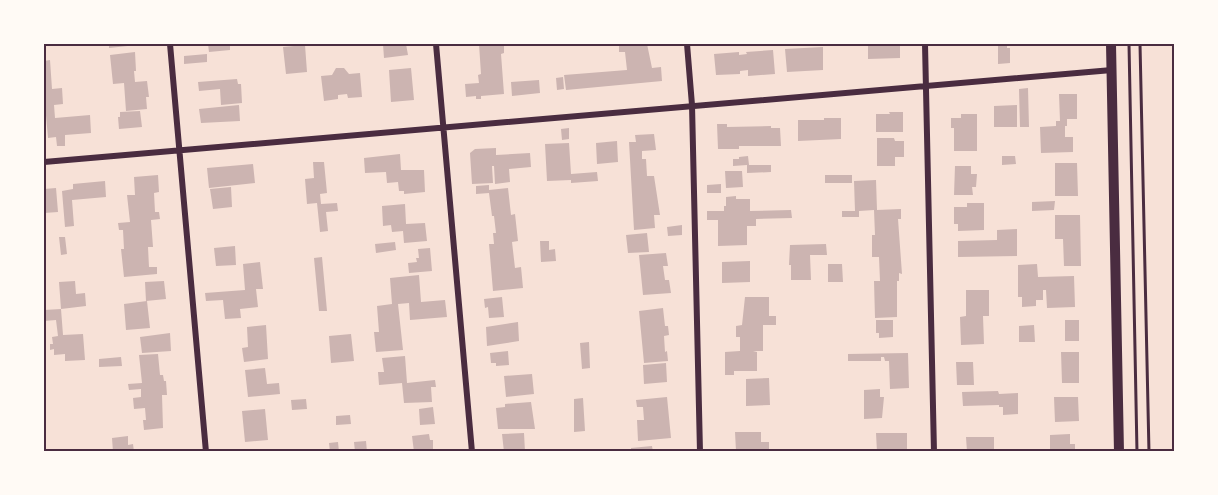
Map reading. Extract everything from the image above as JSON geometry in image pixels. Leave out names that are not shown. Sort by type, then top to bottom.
[{"type":"street","points":[[170,44],[206,452]]},
{"type":"street","points":[[435,44],[472,452]]},
{"type":"street","points":[[687,44],[692,105],[699,452]]},
{"type":"street","points":[[925,44],[934,452]]},
{"type":"street","points":[[1111,44],[1119,452]]},
{"type":"street","points":[[44,162],[926,84],[1112,70]]},
{"type":"path","points":[[1129,44],[1137,452]]},
{"type":"path","points":[[1140,44],[1149,452]]},
{"type":"building","points":[[109,44],[136,44],[137,45],[109,48]]},
{"type":"building","points":[[208,44],[230,44],[230,50],[209,52]]},
{"type":"building","points":[[383,44],[406,44],[408,55],[384,58]]},
{"type":"building","points":[[479,44],[504,44],[504,53],[501,54],[504,94],[481,96],[481,99],[476,99],[476,96],[466,97],[465,84],[479,83],[478,75],[481,74]]},
{"type":"building","points":[[619,44],[647,44],[652,68],[661,67],[662,81],[566,90],[564,75],[627,70],[625,52],[619,52]]},
{"type":"building","points":[[868,44],[900,44],[900,58],[868,59]]},
{"type":"building","points":[[998,44],[1007,44],[1007,48],[1010,48],[1010,63],[998,64]]},
{"type":"building","points":[[305,45],[307,72],[286,74],[283,47]]},
{"type":"building","points":[[823,47],[823,70],[787,72],[785,49]]},
{"type":"building","points":[[773,50],[775,74],[748,76],[748,70],[740,71],[740,74],[716,75],[714,54],[739,52],[739,55],[747,54],[746,52]]},
{"type":"building","points":[[135,52],[135,82],[147,81],[149,97],[146,97],[147,109],[126,111],[124,83],[113,84],[110,55]]},
{"type":"building","points":[[207,54],[207,62],[184,64],[184,56]]},
{"type":"building","points":[[50,60],[52,89],[62,88],[63,104],[54,105],[55,118],[90,115],[91,133],[65,135],[65,146],[57,146],[56,137],[48,138],[44,61]]},
{"type":"building","points":[[336,68],[344,68],[349,74],[360,73],[362,97],[348,98],[347,94],[338,95],[338,99],[324,101],[321,76],[332,75]]},
{"type":"building","points":[[411,68],[414,100],[391,102],[389,70]]},
{"type":"building","points":[[563,77],[564,89],[557,90],[556,78]]},
{"type":"building","points":[[237,79],[238,84],[241,84],[242,103],[221,105],[220,89],[199,91],[198,82]]},
{"type":"building","points":[[539,80],[540,93],[512,96],[511,82]]},
{"type":"building","points":[[1028,88],[1029,127],[1020,127],[1019,89]]},
{"type":"building","points":[[1059,94],[1077,94],[1077,119],[1067,119],[1067,126],[1065,126],[1065,137],[1073,137],[1073,152],[1041,153],[1040,127],[1056,126],[1056,121],[1060,121]]},
{"type":"building","points":[[239,105],[240,121],[201,123],[199,109]]},
{"type":"building","points":[[1017,105],[1017,127],[994,127],[994,106]]},
{"type":"building","points":[[140,111],[142,127],[119,129],[120,112]]},
{"type":"building","points":[[889,112],[903,112],[903,132],[876,132],[876,114],[890,114]]},
{"type":"building","points":[[961,114],[977,114],[977,151],[954,151],[954,128],[951,128],[951,118],[961,118]]},
{"type":"building","points":[[824,118],[841,118],[841,139],[798,141],[798,120],[824,120]]},
{"type":"building","points":[[717,124],[727,124],[727,127],[771,126],[771,128],[780,128],[781,146],[739,146],[739,149],[718,149]]},
{"type":"building","points":[[569,128],[569,139],[562,140],[561,129]]},
{"type":"building","points":[[654,134],[656,150],[642,151],[642,159],[646,159],[647,176],[654,176],[660,215],[654,215],[655,228],[634,230],[629,142],[636,142],[635,135]]},
{"type":"building","points":[[877,138],[894,138],[895,141],[904,141],[904,157],[895,157],[895,166],[877,166]]},
{"type":"building","points":[[617,141],[618,162],[597,164],[596,143]]},
{"type":"building","points":[[569,143],[571,174],[597,172],[598,181],[571,183],[571,180],[547,181],[545,144]]},
{"type":"building","points":[[496,148],[496,155],[530,153],[531,167],[509,169],[510,182],[495,184],[494,166],[492,166],[493,183],[472,184],[470,153],[475,149]]},
{"type":"building","points":[[400,154],[401,170],[424,170],[425,192],[404,194],[404,191],[399,191],[398,182],[387,183],[386,172],[365,173],[364,158]]},
{"type":"building","points":[[748,156],[749,165],[771,165],[771,172],[747,173],[747,165],[733,166],[733,159]]},
{"type":"building","points":[[1002,156],[1015,156],[1016,164],[1002,165]]},
{"type":"building","points":[[313,162],[324,162],[327,193],[320,194],[321,204],[337,203],[338,211],[326,212],[328,231],[320,232],[317,203],[307,204],[305,179],[314,178]]},
{"type":"building","points":[[1055,163],[1077,163],[1078,196],[1055,196]]},
{"type":"building","points":[[253,164],[255,183],[209,188],[207,168]]},
{"type":"building","points":[[955,166],[971,166],[971,174],[977,174],[976,187],[972,187],[973,195],[954,195]]},
{"type":"building","points":[[725,171],[742,171],[743,187],[726,188]]},
{"type":"building","points":[[158,175],[159,192],[154,193],[155,212],[159,212],[160,219],[151,220],[153,247],[148,247],[149,267],[157,267],[157,274],[124,277],[121,249],[124,249],[123,230],[119,230],[118,223],[130,222],[127,195],[135,195],[134,177]]},
{"type":"building","points":[[825,175],[852,175],[852,183],[825,183]]},
{"type":"building","points":[[876,180],[877,210],[901,209],[901,219],[898,219],[902,274],[899,273],[899,281],[897,281],[897,317],[875,318],[874,281],[880,281],[879,257],[872,257],[872,235],[875,235],[874,210],[859,211],[859,217],[842,217],[842,211],[855,211],[854,181]]},
{"type":"building","points":[[105,181],[106,197],[72,200],[74,226],[65,227],[62,191],[73,189],[73,184]]},
{"type":"building","points":[[721,184],[721,193],[707,193],[707,185]]},
{"type":"building","points":[[489,185],[489,190],[508,188],[511,215],[515,214],[518,241],[512,242],[515,268],[521,267],[523,288],[493,291],[489,244],[494,244],[493,233],[496,233],[494,216],[492,216],[489,193],[476,194],[476,186]]},
{"type":"building","points":[[231,187],[232,207],[213,209],[210,189]]},
{"type":"building","points":[[56,188],[58,212],[44,213],[44,189]]},
{"type":"building","points":[[736,196],[736,199],[750,199],[750,211],[791,210],[792,218],[756,219],[756,226],[747,226],[747,245],[718,246],[718,220],[707,220],[707,211],[724,211],[726,197]]},
{"type":"building","points":[[1055,201],[1054,210],[1032,211],[1032,202]]},
{"type":"building","points":[[967,203],[984,203],[984,230],[958,231],[958,224],[954,224],[954,207],[967,207]]},
{"type":"building","points":[[405,204],[406,224],[425,223],[427,241],[404,243],[403,231],[392,232],[391,225],[383,226],[382,206]]},
{"type":"building","points":[[1055,215],[1080,215],[1081,266],[1064,266],[1063,239],[1055,239]]},
{"type":"building","points":[[682,225],[682,235],[668,236],[667,227]]},
{"type":"building","points":[[1017,229],[1017,256],[958,257],[958,241],[997,240],[997,230]]},
{"type":"building","points":[[647,233],[649,252],[628,253],[626,235]]},
{"type":"building","points":[[59,237],[65,237],[67,254],[61,255]]},
{"type":"building","points":[[540,241],[549,241],[549,250],[555,249],[556,261],[541,262]]},
{"type":"building","points":[[395,242],[396,250],[376,253],[375,244]]},
{"type":"building","points":[[826,244],[827,255],[810,255],[811,280],[791,280],[790,245]]},
{"type":"building","points":[[235,246],[236,265],[216,266],[214,248]]},
{"type":"building","points":[[430,248],[432,271],[409,273],[408,263],[417,262],[418,249]]},
{"type":"building","points":[[666,253],[668,266],[663,266],[665,280],[669,280],[671,293],[643,295],[639,255]]},
{"type":"building","points":[[322,257],[327,311],[319,311],[314,258]]},
{"type":"building","points":[[750,261],[750,282],[722,283],[722,262]]},
{"type":"building","points":[[260,262],[263,289],[256,289],[258,307],[240,309],[241,318],[225,319],[223,300],[206,301],[205,293],[245,290],[243,264]]},
{"type":"building","points":[[828,264],[842,264],[843,282],[828,282]]},
{"type":"building","points":[[1037,264],[1038,277],[1074,276],[1075,307],[1047,308],[1046,290],[1043,290],[1043,300],[1036,300],[1036,306],[1022,307],[1022,297],[1018,297],[1018,265]]},
{"type":"building","points":[[419,275],[421,302],[445,300],[447,317],[410,320],[409,303],[398,304],[403,350],[376,352],[374,332],[379,332],[377,306],[392,304],[390,278]]},
{"type":"building","points":[[75,281],[76,294],[85,293],[86,306],[61,309],[59,282]]},
{"type":"building","points":[[164,281],[166,299],[146,301],[145,282]]},
{"type":"building","points":[[966,290],[989,290],[989,316],[983,316],[984,344],[961,345],[960,317],[966,316]]},
{"type":"building","points":[[502,297],[504,317],[489,318],[488,307],[485,308],[484,299]]},
{"type":"building","points":[[745,297],[769,297],[769,316],[776,316],[776,325],[763,325],[763,351],[753,351],[757,352],[757,371],[734,371],[734,375],[725,375],[725,352],[740,351],[740,337],[736,337],[736,326],[742,325]]},
{"type":"building","points":[[147,301],[150,328],[126,330],[124,304]]},
{"type":"building","points":[[663,308],[665,326],[668,326],[669,335],[664,336],[668,361],[644,363],[639,311]]},
{"type":"building","points":[[61,309],[63,335],[83,334],[85,360],[65,361],[65,354],[54,355],[54,349],[50,350],[50,344],[53,344],[52,337],[58,336],[56,320],[44,321],[44,310]]},
{"type":"building","points":[[876,320],[893,320],[893,337],[879,338],[879,333],[876,333]]},
{"type":"building","points":[[1065,320],[1079,320],[1079,341],[1065,341]]},
{"type":"building","points":[[518,322],[519,341],[487,346],[486,327]]},
{"type":"building","points":[[266,325],[268,359],[244,362],[242,348],[248,347],[247,327]]},
{"type":"building","points":[[1034,325],[1035,342],[1019,342],[1019,326]]},
{"type":"building","points":[[170,333],[171,351],[142,353],[140,337]]},
{"type":"building","points":[[351,334],[354,361],[331,363],[329,336]]},
{"type":"building","points":[[589,342],[590,368],[582,369],[580,343]]},
{"type":"building","points":[[508,351],[509,365],[496,366],[496,363],[491,363],[490,353]]},
{"type":"building","points":[[1061,352],[1079,352],[1079,383],[1062,383]]},
{"type":"building","points":[[908,353],[909,388],[890,389],[889,361],[885,361],[884,357],[881,357],[881,361],[848,361],[848,354]]},
{"type":"building","points":[[158,354],[160,375],[163,375],[166,381],[167,395],[162,395],[163,428],[144,430],[145,408],[134,409],[133,398],[141,397],[141,389],[129,390],[128,384],[142,383],[139,355]]},
{"type":"building","points":[[405,356],[407,383],[435,380],[436,387],[431,387],[432,402],[404,403],[402,383],[379,385],[378,372],[384,372],[382,358]]},
{"type":"building","points":[[121,357],[122,366],[99,367],[99,359]]},
{"type":"building","points":[[956,362],[973,362],[974,385],[957,385]]},
{"type":"building","points":[[666,363],[667,382],[644,384],[643,365]]},
{"type":"building","points":[[265,368],[267,384],[279,383],[280,394],[248,397],[245,370]]},
{"type":"building","points":[[532,374],[534,394],[506,397],[504,376]]},
{"type":"building","points":[[769,378],[770,405],[746,406],[746,379]]},
{"type":"building","points":[[880,389],[880,397],[884,397],[882,418],[864,419],[864,390]]},
{"type":"building","points":[[998,391],[999,394],[1018,393],[1018,414],[1003,415],[1003,407],[999,405],[963,406],[962,392]]},
{"type":"building","points":[[667,397],[671,438],[638,441],[637,420],[644,420],[643,407],[637,407],[636,400]]},
{"type":"building","points":[[1054,397],[1078,397],[1079,421],[1055,422]]},
{"type":"building","points":[[583,398],[585,431],[574,432],[574,399]]},
{"type":"building","points":[[306,399],[307,409],[292,410],[291,400]]},
{"type":"building","points":[[531,402],[535,429],[498,429],[496,408],[505,407],[505,404]]},
{"type":"building","points":[[433,407],[435,424],[420,425],[419,409]]},
{"type":"building","points":[[265,409],[268,440],[245,442],[242,411]]},
{"type":"building","points":[[350,415],[351,424],[336,425],[336,416]]},
{"type":"building","points":[[735,432],[761,432],[761,442],[769,442],[769,452],[736,451]]},
{"type":"building","points":[[524,433],[525,452],[504,452],[502,434]]},
{"type":"building","points":[[876,433],[907,433],[907,452],[877,452]]},
{"type":"building","points":[[429,434],[430,440],[433,440],[433,452],[414,452],[412,436]]},
{"type":"building","points":[[1070,434],[1070,444],[1075,444],[1075,452],[1050,452],[1050,435]]},
{"type":"building","points":[[128,436],[128,445],[133,444],[134,452],[113,452],[112,438]]},
{"type":"building","points":[[966,437],[994,437],[994,452],[967,452]]},
{"type":"building","points":[[366,441],[367,452],[355,452],[354,442]]},
{"type":"building","points":[[338,442],[339,452],[330,452],[329,443]]},
{"type":"building","points":[[652,446],[653,452],[631,452],[631,448]]}]
